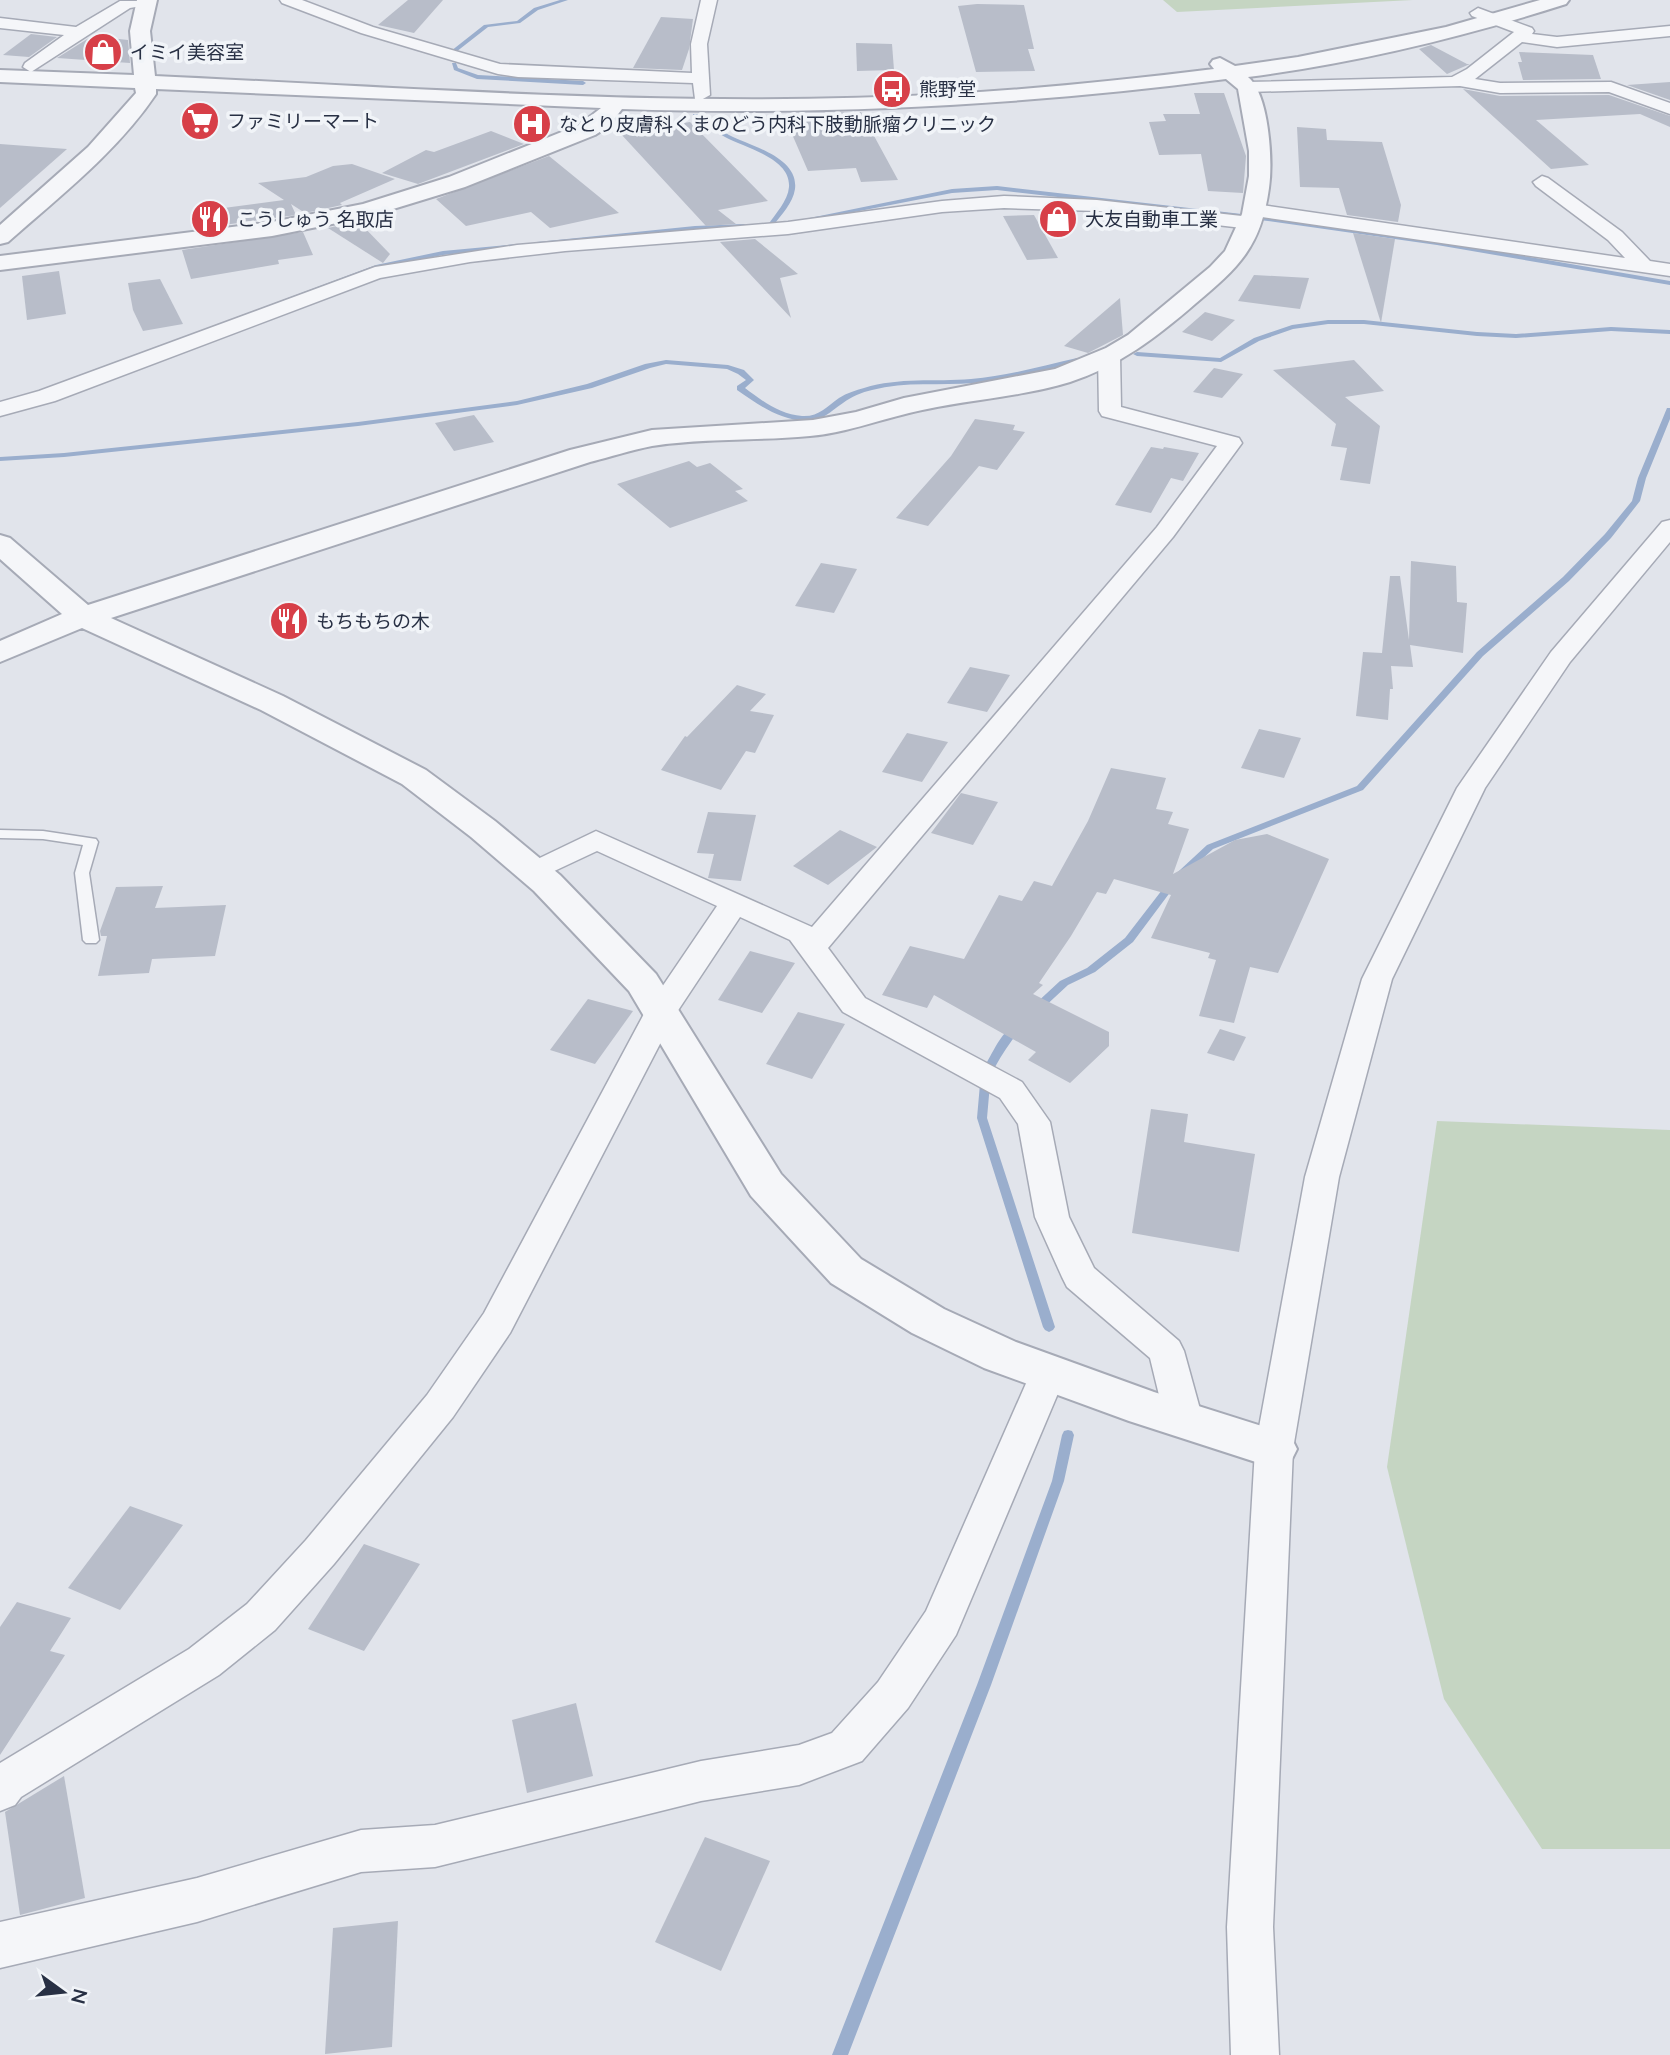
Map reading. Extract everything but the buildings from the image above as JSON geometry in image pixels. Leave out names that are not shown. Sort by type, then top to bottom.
[{"type":"street","points":[[288,0],[367,30],[498,69],[701,87]]},
{"type":"street","points":[[701,87],[699,44],[709,0]]},
{"type":"street","points":[[1488,16],[1521,0]]},
{"type":"street","points":[[0,66],[146,77],[617,102],[781,104],[928,100],[1117,88],[1234,75],[1325,47],[1559,0]]},
{"type":"street","points":[[0,237],[131,115],[146,94],[141,31],[146,1],[126,4],[79,32],[31,67]]},
{"type":"street","points":[[1460,81],[1526,31],[1488,16]]},
{"type":"street","points":[[0,23],[79,32]]},
{"type":"street","points":[[1518,37],[1557,42],[1670,32]]},
{"type":"street","points":[[0,653],[49,629],[83,617],[604,450],[652,438],[813,428],[1062,376],[1109,355],[1137,340],[1219,272],[1236,254],[1253,217],[1260,176],[1260,151],[1234,75]]},
{"type":"street","points":[[0,76],[146,77],[441,87],[701,87],[874,93],[972,89],[1110,77],[1234,75],[1460,81],[1500,89],[1611,88],[1670,109]]},
{"type":"street","points":[[0,263],[272,229],[367,210],[457,182],[575,134],[600,121],[617,102]]},
{"type":"street","points":[[1542,181],[1615,236],[1646,268]]},
{"type":"street","points":[[0,409],[47,396],[374,273],[431,261],[635,239],[755,231],[966,204],[1096,204],[1253,217],[1670,270]]},
{"type":"street","points":[[812,947],[1165,532],[1231,443],[1110,411],[1109,355]]},
{"type":"street","points":[[1255,2055],[1250,1927],[1274,1449],[1322,1177],[1377,979],[1471,788],[1560,657],[1670,527]]},
{"type":"street","points":[[0,544],[83,617],[272,703],[414,777],[533,872],[643,983],[766,1185],[846,1271],[928,1321],[1000,1355],[1274,1449]]},
{"type":"street","points":[[533,872],[596,841],[801,933],[854,1005],[1011,1090],[1034,1122],[1052,1217],[1080,1276],[1166,1351],[1184,1420]]},
{"type":"street","points":[[0,1791],[6,1783],[204,1662],[261,1617],[320,1552],[440,1406],[497,1323],[661,1012],[734,903]]},
{"type":"street","points":[[0,1945],[197,1900],[361,1851],[435,1846],[701,1781],[799,1765],[847,1747],[893,1695],[942,1622],[1049,1373]]},
{"type":"lane","points":[[0,834],[43,835],[91,842],[82,873],[91,940]]},
{"type":"green space","points":[[1163,0],[1413,0],[1177,12]]},
{"type":"green space","points":[[1437,1121],[1670,1130],[1670,1849],[1542,1849],[1444,1699],[1387,1467]]},
{"type":"waterway","points":[[454,51],[486,26],[518,22],[536,9],[565,0]]},
{"type":"waterway","points":[[454,64],[456,69],[477,77],[583,83]]},
{"type":"waterway","points":[[695,115],[727,136],[768,154],[786,168],[791,177],[791,192],[771,225]]},
{"type":"waterway","points":[[798,221],[952,191],[997,188],[1268,219],[1437,243],[1670,283]]},
{"type":"waterway","points":[[537,244],[695,228],[744,226]]},
{"type":"waterway","points":[[240,317],[378,266],[443,253],[517,246]]},
{"type":"waterway","points":[[1137,354],[1221,360],[1256,339],[1292,327],[1328,322],[1364,322],[1516,336],[1611,329],[1670,332]]},
{"type":"waterway","points":[[0,459],[64,455],[358,424],[517,403],[589,386],[666,362],[728,367],[741,372],[750,380],[740,388],[756,400],[793,417],[813,418],[866,389],[907,382],[990,379],[1077,360]]},
{"type":"waterway","points":[[1183,872],[1210,847],[1360,788],[1480,654],[1566,579],[1608,536],[1636,501],[1642,478],[1670,410]]},
{"type":"waterway","points":[[1037,1008],[1064,983],[1091,970],[1129,940],[1172,883]]},
{"type":"waterway","points":[[991,1064],[1008,1036],[1017,1027]]},
{"type":"waterway","points":[[985,1084],[982,1118],[1049,1327]]},
{"type":"waterway","points":[[840,2055],[984,1685],[1058,1481],[1068,1435]]},
{"type":"place","name":"イミイ美容室","points":[[103,52]]},
{"type":"place","name":"熊野堂","points":[[892,89]]},
{"type":"place","name":"ファミリーマート","points":[[200,121]]},
{"type":"place","name":"なとり皮膚科くまのどう内科下肢動脈瘤クリニック","points":[[532,124]]},
{"type":"place","name":"こうしゅう 名取店","points":[[210,219]]},
{"type":"place","name":"大友自動車工業","points":[[1058,219]]},
{"type":"place","name":"もちもちの木","points":[[289,621]]}]
